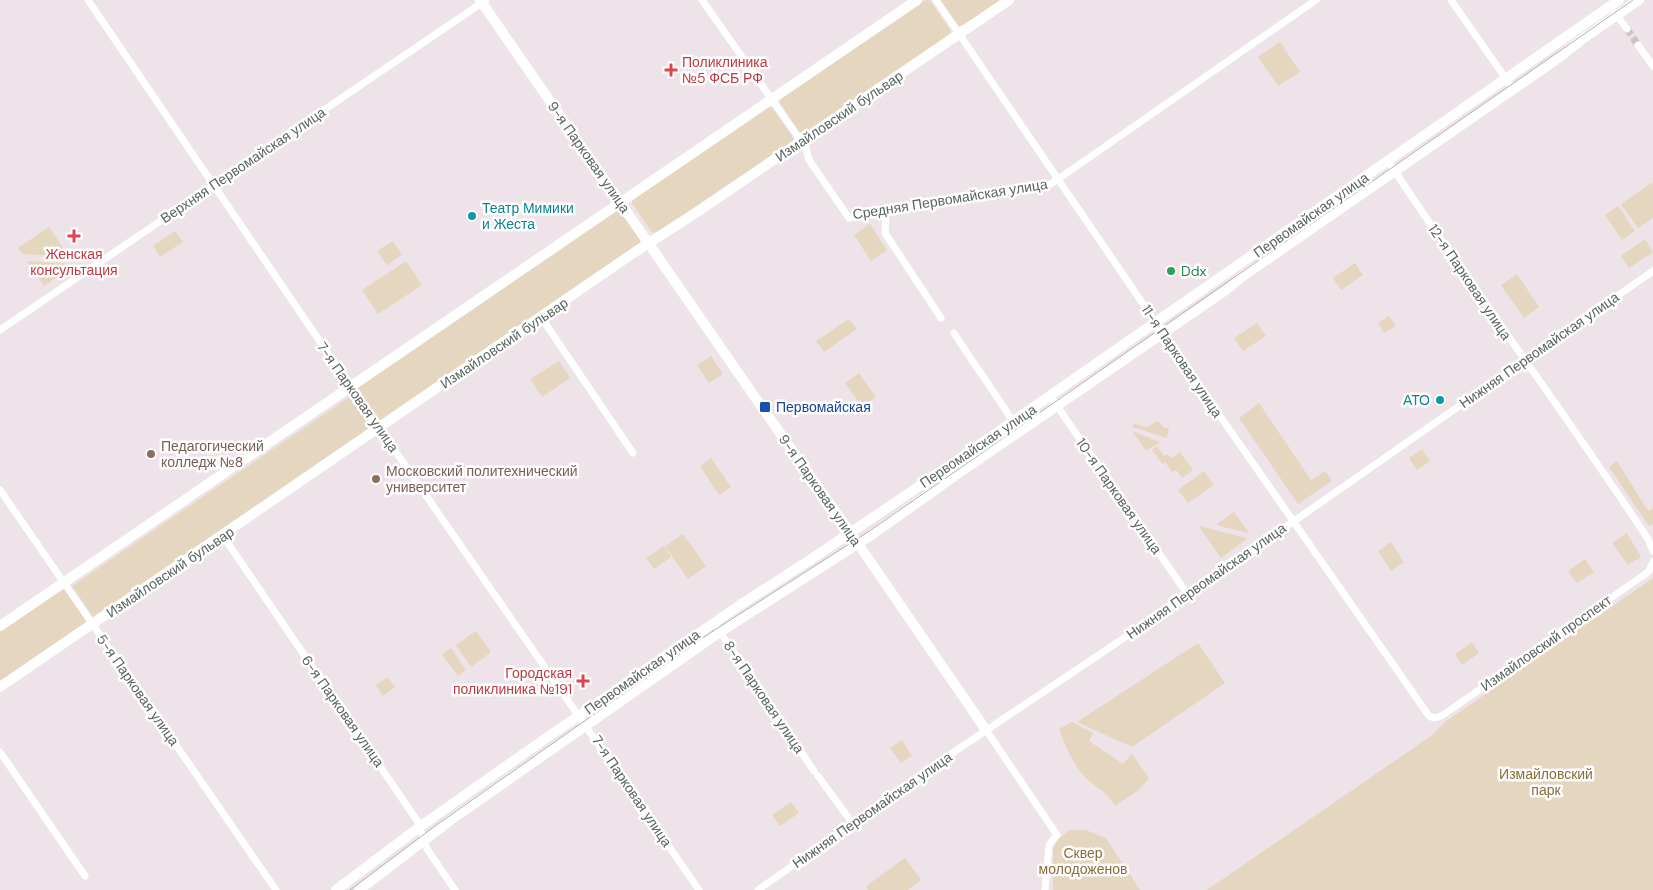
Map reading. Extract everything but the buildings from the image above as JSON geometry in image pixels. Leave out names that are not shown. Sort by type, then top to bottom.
[{"type":"main road","points":[[0,626],[917,0]]},
{"type":"main road","name":"Измайловский бульвар","points":[[0,687],[1008,0]]},
{"type":"main road","name":"Первомайская улица","points":[[336,890],[421,826],[579,716],[1013,422],[1619,0]]},
{"type":"main road","name":"Первомайская улица","points":[[359,890],[508,779],[720,632],[858,544],[1163,334],[1394,170],[1639,0]]},
{"type":"main road","name":"9-я Парковая улица","points":[[483,1],[758,403],[851,532],[986,730]]},
{"type":"street","name":"7-я Парковая улица","points":[[88,0],[350,387],[700,890]]},
{"type":"street","points":[[702,0],[772,99]]},
{"type":"street","name":"11-я Парковая улица","points":[[936,0],[1293,522],[1426,712],[1433,718]]},
{"type":"street","name":"Средняя Первомайская улица","points":[[772,99],[800,142],[806,148],[810,160],[849,218],[1050,184],[1316,0]]},
{"type":"street","points":[[1451,0],[1513,89]]},
{"type":"street","name":"Верхняя Первомайская улица","points":[[0,330],[483,1]]},
{"type":"street","points":[[1610,6],[1627,29]]},
{"type":"street","points":[[1638,45],[1653,66]]},
{"type":"street","name":"12-я Парковая улица","points":[[1388,161],[1648,539],[1653,551]]},
{"type":"street","points":[[886,212],[885,233],[941,318]]},
{"type":"street","name":"Нижняя Первомайская улица","points":[[758,890],[986,730],[1188,595],[1653,271]]},
{"type":"street","points":[[541,317],[632,453]]},
{"type":"street","points":[[954,333],[973,364],[998,396],[1013,422]]},
{"type":"street","name":"10-я Парковая улица","points":[[1050,396],[1188,595]]},
{"type":"street","name":"5-я Парковая улица","points":[[0,490],[276,890]]},
{"type":"street","name":"6-я Парковая улица","points":[[222,536],[421,826],[427,848],[456,890]]},
{"type":"street","name":"Измайловский проспект","points":[[1433,718],[1444,715],[1644,575],[1649,571],[1653,562]]},
{"type":"street","name":"8-я Парковая улица","points":[[714,623],[816,774],[853,824]]},
{"type":"street","name":"9-я Парковая улица","points":[[986,730],[1057,835],[1049,845],[1045,890]]},
{"type":"street","points":[[0,752],[85,876]]},
{"type":"green space","points":[[928,0],[950,30],[948,37],[804,134],[800,133],[780,103],[783,96]]},
{"type":"green space","points":[[940,0],[1002,0],[965,25],[958,25]]},
{"type":"green space","points":[[1280,42],[1300,72],[1278,86],[1258,57]]},
{"type":"green space","points":[[768,106],[772,108],[792,136],[791,143],[658,232],[654,233],[651,231],[632,203],[632,200]]},
{"type":"green space","points":[[1653,182],[1653,218],[1638,228],[1621,204]]},
{"type":"green space","points":[[1618,206],[1635,231],[1622,240],[1605,215]]},
{"type":"green space","points":[[618,208],[640,239],[640,244],[381,420],[379,419],[358,389],[358,386]]},
{"type":"green space","points":[[870,224],[887,250],[871,261],[854,235]]},
{"type":"green space","points":[[49,227],[69,257],[23,254],[18,248]]},
{"type":"green space","points":[[175,231],[183,242],[160,257],[153,246]]},
{"type":"green space","points":[[1645,239],[1653,252],[1629,268],[1621,256]]},
{"type":"green space","points":[[393,241],[402,255],[387,265],[377,251]]},
{"type":"green space","points":[[27,261],[73,264],[74,265],[44,286]]},
{"type":"green space","points":[[406,261],[422,285],[378,314],[362,290]]},
{"type":"green space","points":[[1355,263],[1363,275],[1341,290],[1333,278]]},
{"type":"green space","points":[[1517,274],[1539,307],[1524,318],[1501,285]]},
{"type":"green space","points":[[1389,316],[1396,326],[1384,333],[1378,323]]},
{"type":"green space","points":[[849,319],[857,329],[824,352],[816,341]]},
{"type":"green space","points":[[1257,323],[1266,336],[1243,351],[1234,338]]},
{"type":"green space","points":[[711,356],[723,374],[709,383],[697,365]]},
{"type":"green space","points":[[559,361],[570,378],[542,397],[530,379]]},
{"type":"green space","points":[[859,373],[876,397],[862,407],[845,383]]},
{"type":"green space","points":[[351,396],[373,428],[95,620],[72,586]]},
{"type":"green space","points":[[1259,403],[1311,480],[1325,471],[1332,481],[1298,504],[1239,418]]},
{"type":"green space","points":[[1158,421],[1164,428],[1169,428],[1167,438],[1132,427],[1134,424],[1147,427]]},
{"type":"green space","points":[[1133,432],[1135,432],[1160,442],[1146,451]]},
{"type":"green space","points":[[1157,446],[1164,456],[1167,454],[1171,458],[1180,452],[1193,470],[1182,478],[1176,470],[1172,472],[1165,462],[1162,464],[1152,450]]},
{"type":"green space","points":[[1422,449],[1430,461],[1417,470],[1409,458]]},
{"type":"green space","points":[[711,458],[731,487],[719,495],[700,466]]},
{"type":"green space","points":[[1617,461],[1648,511],[1653,508],[1653,524],[1649,526],[1609,467]]},
{"type":"green space","points":[[1204,471],[1214,485],[1188,503],[1178,490]]},
{"type":"green space","points":[[1234,512],[1249,533],[1217,524]]},
{"type":"green space","points":[[1200,526],[1246,538],[1247,539],[1221,558]]},
{"type":"green space","points":[[1627,533],[1641,557],[1628,565],[1612,543]]},
{"type":"green space","points":[[683,534],[706,566],[688,579],[665,546]]},
{"type":"green space","points":[[1391,542],[1404,562],[1391,571],[1378,551]]},
{"type":"green space","points":[[664,546],[671,557],[654,569],[646,558]]},
{"type":"green space","points":[[1585,559],[1594,572],[1577,583],[1568,571]]},
{"type":"green space","name":"Измайловский парк","points":[[1653,578],[1653,890],[1207,890],[1431,736],[1445,722]]},
{"type":"green space","points":[[62,589],[66,590],[86,620],[86,624],[0,683],[0,631]]},
{"type":"green space","points":[[476,631],[491,652],[471,667],[456,645]]},
{"type":"green space","points":[[1472,642],[1479,653],[1462,665],[1455,654]]},
{"type":"green space","points":[[1198,643],[1225,683],[1132,747],[1077,722]]},
{"type":"green space","points":[[451,648],[466,670],[458,676],[442,655]]},
{"type":"green space","points":[[388,677],[395,687],[383,696],[376,685]]},
{"type":"green space","points":[[1072,722],[1093,733],[1089,741],[1123,764],[1132,754],[1149,778],[1140,789],[1115,806],[1104,792],[1086,778],[1071,758],[1059,729]]},
{"type":"green space","points":[[902,740],[912,756],[901,763],[890,748]]},
{"type":"green space","points":[[791,802],[799,813],[780,826],[772,815]]},
{"type":"green space","name":"Сквер молодоженов","points":[[1070,830],[1086,830],[1106,838],[1140,890],[1053,890],[1053,848],[1058,839]]},
{"type":"green space","points":[[905,858],[921,880],[908,890],[868,890],[866,886]]},
{"type":"tunnel","points":[[1627,29],[1638,45]]},
{"type":"tram line","points":[[350,890],[435,826],[710,633],[871,530],[1633,0]]},
{"type":"place","name":"Поликлиника №5 ФСБ РФ","points":[[671,70]]},
{"type":"place","name":"Театр Мимики и Жеста","points":[[472,216]]},
{"type":"place","name":"Женская консультация","points":[[74,236]]},
{"type":"place","name":"Ddx","points":[[1171,271]]},
{"type":"place","name":"АТО","points":[[1440,400]]},
{"type":"place","name":"Первомайская","points":[[765,407]]},
{"type":"place","name":"Педагогический колледж №8","points":[[151,454]]},
{"type":"place","name":"Московский политехнический университет","points":[[376,479]]},
{"type":"place","name":"Городская поликлиника №191","points":[[583,681]]}]
